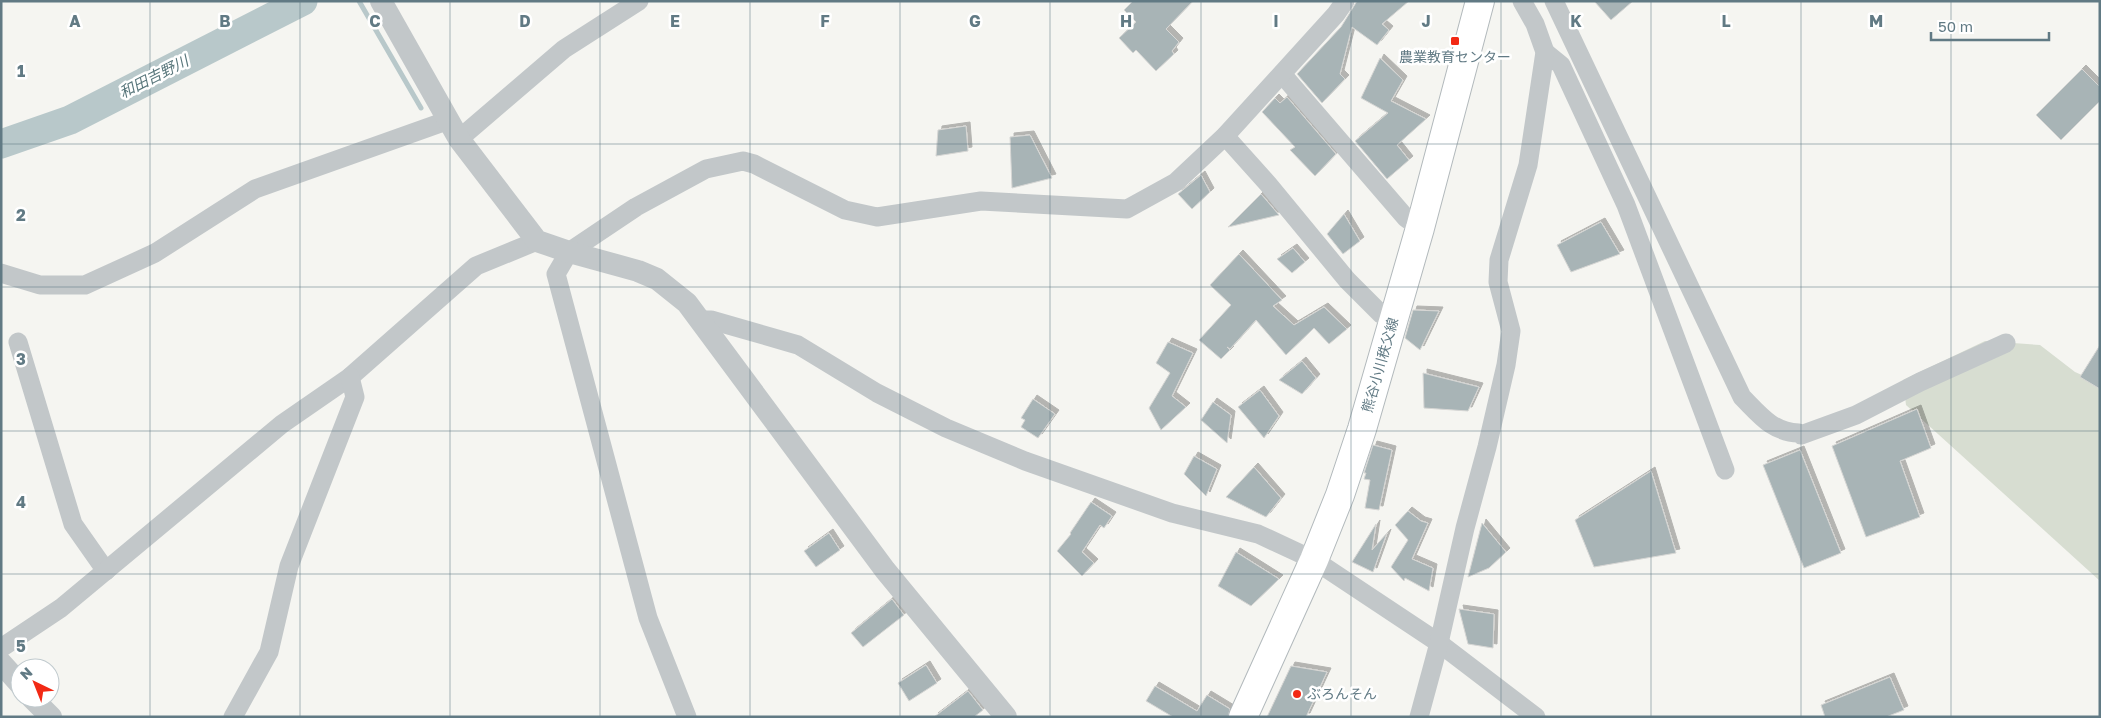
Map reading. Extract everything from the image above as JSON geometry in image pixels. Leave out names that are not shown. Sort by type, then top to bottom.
[{"type":"main road","name":"熊谷小川秩父線","points":[[1243,717],[1314,560],[1340,495],[1420,228],[1480,1]]},
{"type":"street","points":[[381,1],[454,129],[537,241],[638,271],[656,279],[687,303],[885,570],[1006,717]]},
{"type":"street","points":[[1,273],[40,285],[85,285],[155,253],[255,189],[454,129],[564,49],[639,1]]},
{"type":"street","points":[[687,717],[648,618],[556,274],[569,252],[636,207],[706,169],[743,160],[846,210],[878,216],[980,201],[1126,209],[1176,182],[1225,136],[1336,14],[1345,1]]},
{"type":"street","points":[[1419,717],[1439,643],[1465,528],[1487,447],[1506,365],[1511,331],[1498,282],[1499,260],[1528,165],[1544,52],[1535,24],[1522,1]]},
{"type":"street","points":[[1554,1],[1742,397],[1769,424],[1787,432],[1799,432],[1801,435],[1842,422],[2006,343]]},
{"type":"street","points":[[1544,52],[1561,65],[1626,205],[1725,470]]},
{"type":"street","points":[[1282,74],[1406,218],[1420,228]]},
{"type":"street","points":[[1225,136],[1268,184],[1347,280],[1381,314],[1393,319]]},
{"type":"street","points":[[1,648],[61,608],[282,424],[350,377],[476,266],[537,241]]},
{"type":"street","points":[[700,320],[712,320],[798,346],[877,393],[946,428],[1025,461],[1172,513],[1258,534],[1314,560],[1439,643],[1536,717]]},
{"type":"street","points":[[18,342],[73,524],[106,571]]},
{"type":"street","points":[[233,717],[268,652],[288,566],[355,397],[350,377]]},
{"type":"street","points":[[1,663],[10,673]]},
{"type":"street","points":[[42,708],[51,717]]},
{"type":"shaded area","points":[[1985,341],[2040,345],[2075,372],[2100,383],[2100,581],[1906,405],[1903,380]]},
{"type":"building","points":[[1133,1],[1193,1],[1166,29],[1179,42],[1172,51],[1174,54],[1156,71],[1136,50],[1133,53],[1119,38],[1136,22],[1124,10]]},
{"type":"building","points":[[1357,1],[1409,1],[1382,24],[1389,30],[1377,45],[1352,27],[1340,74],[1345,79],[1322,103],[1297,74],[1341,27]]},
{"type":"building","points":[[1594,1],[1633,1],[1611,20]]},
{"type":"building","points":[[1380,58],[1403,80],[1391,101],[1426,119],[1397,145],[1409,160],[1387,179],[1355,141],[1388,113],[1361,98]]},
{"type":"building","points":[[2082,69],[2100,87],[2100,101],[2061,140],[2036,115]]},
{"type":"building","points":[[1287,97],[1336,154],[1315,176],[1290,150],[1295,147],[1262,112],[1275,98],[1280,103]]},
{"type":"building","points":[[966,126],[968,151],[936,156],[938,130]]},
{"type":"building","points":[[1030,135],[1052,178],[1012,188],[1010,137]]},
{"type":"building","points":[[1201,175],[1210,192],[1192,209],[1178,194]]},
{"type":"building","points":[[1261,194],[1279,215],[1228,227]]},
{"type":"building","points":[[1344,214],[1360,241],[1343,254],[1327,234]]},
{"type":"building","points":[[1601,222],[1620,254],[1571,272],[1557,245]]},
{"type":"building","points":[[1293,248],[1305,262],[1292,273],[1277,259]]},
{"type":"building","points":[[1239,254],[1282,300],[1273,306],[1294,325],[1324,307],[1347,329],[1329,344],[1314,328],[1286,355],[1256,320],[1230,349],[1227,347],[1230,350],[1221,359],[1199,340],[1231,305],[1210,285]]},
{"type":"building","points":[[1413,310],[1439,311],[1420,350],[1405,338]]},
{"type":"building","points":[[1168,342],[1193,353],[1172,396],[1186,407],[1161,430],[1149,408],[1170,373],[1156,363]]},
{"type":"building","points":[[2100,345],[2100,389],[2080,377]]},
{"type":"building","points":[[1302,361],[1316,378],[1302,394],[1279,380]]},
{"type":"building","points":[[1423,373],[1479,387],[1468,411],[1424,408]]},
{"type":"building","points":[[1260,390],[1279,416],[1264,438],[1238,407]]},
{"type":"building","points":[[1033,399],[1055,414],[1038,438],[1021,427],[1025,420],[1021,418]]},
{"type":"building","points":[[1213,402],[1231,415],[1227,443],[1201,420]]},
{"type":"building","points":[[1917,409],[1931,448],[1900,461],[1920,517],[1866,537],[1832,446]]},
{"type":"building","points":[[1373,445],[1392,450],[1379,510],[1365,508],[1370,480],[1364,479],[1366,473],[1364,473]]},
{"type":"building","points":[[1800,450],[1841,553],[1804,568],[1763,465]]},
{"type":"building","points":[[1194,456],[1217,469],[1206,496],[1184,474]]},
{"type":"building","points":[[1254,467],[1281,498],[1266,517],[1226,497]]},
{"type":"building","points":[[1651,471],[1676,553],[1594,567],[1575,520]]},
{"type":"building","points":[[1091,502],[1112,516],[1104,528],[1100,525],[1082,552],[1094,563],[1082,576],[1057,551],[1071,534]]},
{"type":"building","points":[[1408,511],[1421,521],[1428,523],[1412,559],[1433,568],[1429,591],[1405,578],[1404,581],[1391,567],[1408,540],[1395,525]]},
{"type":"building","points":[[1482,523],[1506,552],[1489,568],[1468,577]]},
{"type":"building","points":[[1376,524],[1372,550],[1387,533],[1373,572],[1352,562]]},
{"type":"building","points":[[829,533],[840,550],[816,567],[804,551]]},
{"type":"building","points":[[1236,552],[1279,579],[1251,606],[1218,586]]},
{"type":"building","points":[[892,599],[904,615],[863,647],[851,633]]},
{"type":"building","points":[[1459,609],[1494,614],[1493,648],[1468,644]]},
{"type":"building","points":[[926,665],[937,683],[909,701],[898,683]]},
{"type":"building","name":"ぶろんそん","points":[[1291,666],[1327,672],[1306,717],[1267,717]]},
{"type":"building","points":[[1890,677],[1904,710],[1886,717],[1825,717],[1821,705]]},
{"type":"building","points":[[1155,686],[1197,711],[1207,695],[1230,709],[1228,717],[1173,717],[1146,701]]},
{"type":"building","points":[[968,691],[983,710],[974,717],[934,717]]},
{"type":"waterway","name":"和田吉野川","points":[[1,144],[70,120],[303,1]]},
{"type":"waterway","points":[[359,1],[421,108]]},
{"type":"place","name":"農業教育センター","points":[[1455,41]]},
{"type":"place","name":"ぶろんそん","points":[[1297,694]]}]
